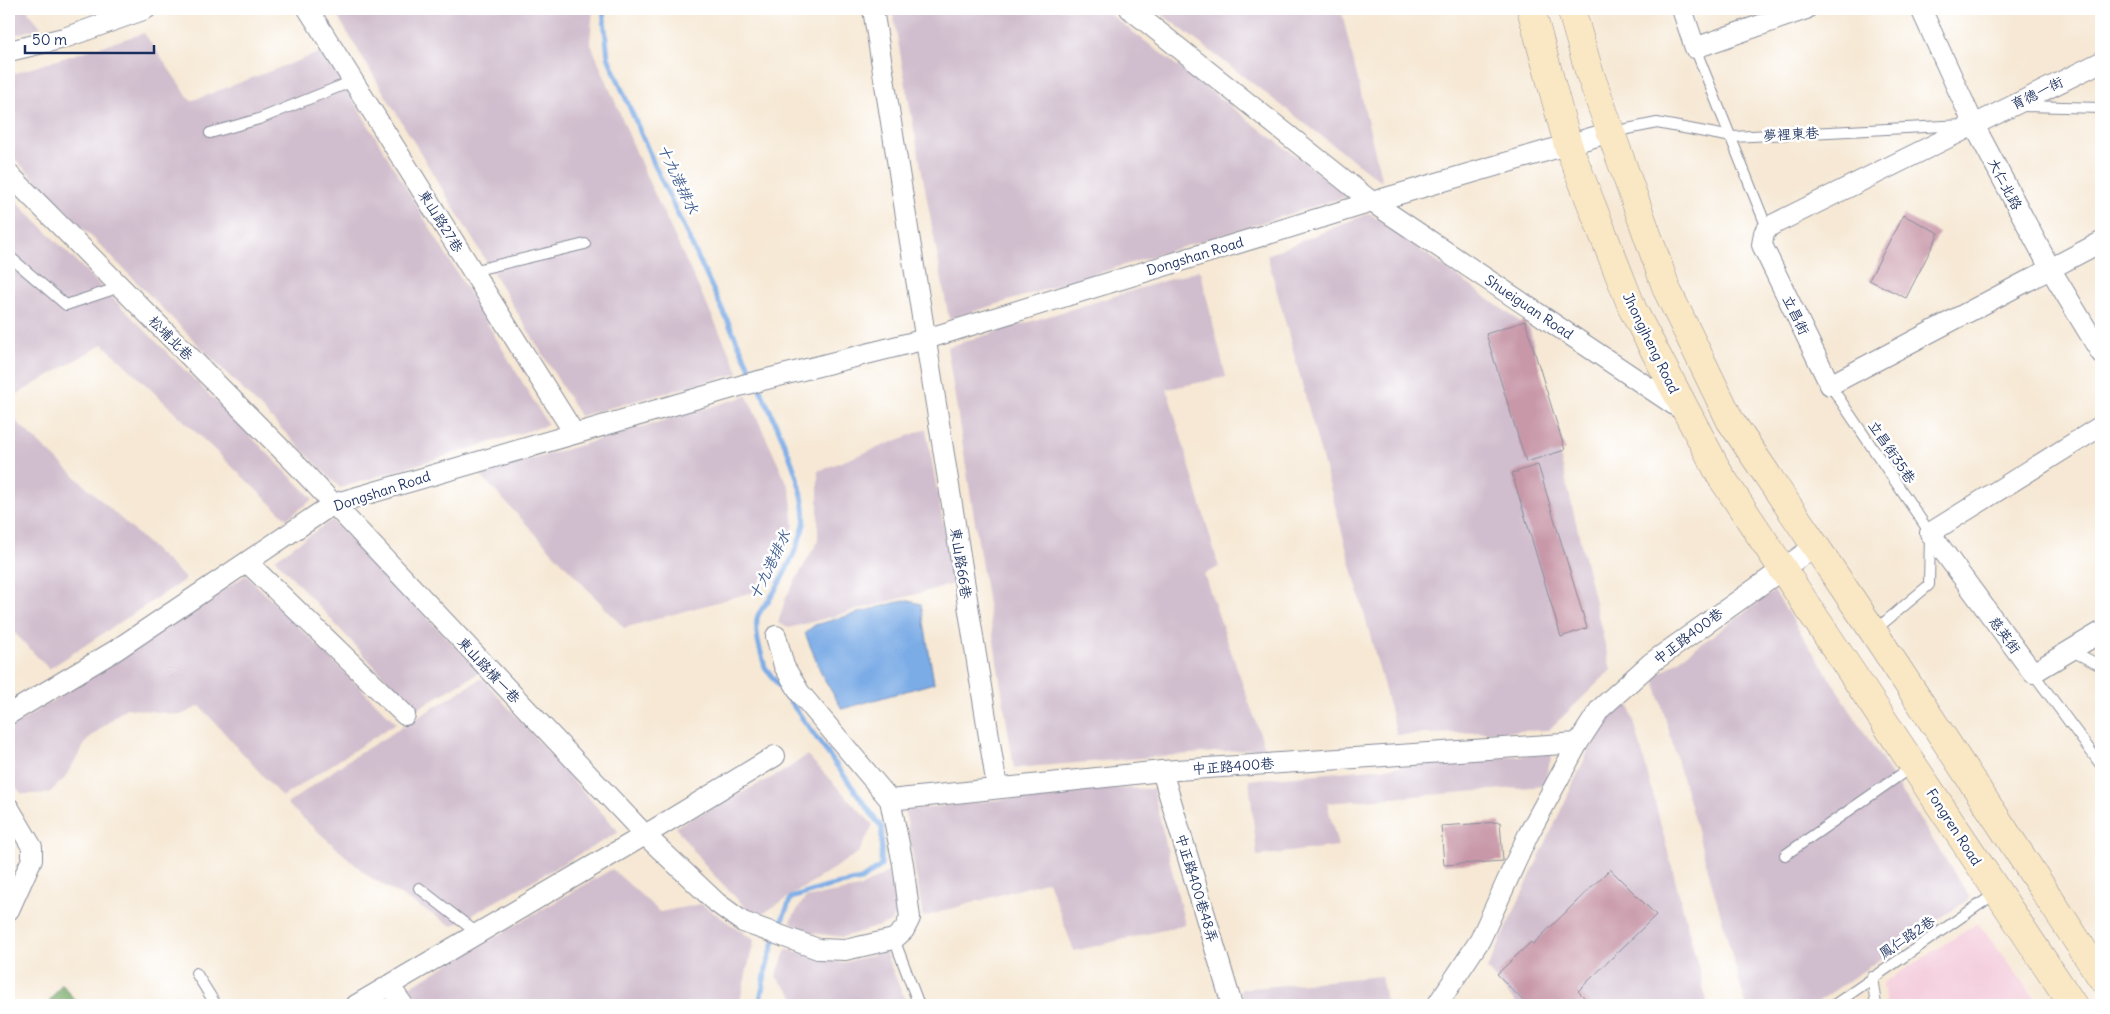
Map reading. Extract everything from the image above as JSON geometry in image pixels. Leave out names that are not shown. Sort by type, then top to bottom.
[{"type":"main road","name":"Jhongjheng Road","points":[[1531,9],[1568,145],[1633,310],[1685,412],[1720,475],[1836,648]]},
{"type":"main road","points":[[1571,9],[1589,71],[1667,290],[1730,420],[2101,977]]},
{"type":"main road","name":"Fongren Road","points":[[1836,648],[2073,1005]]},
{"type":"street","points":[[9,51],[64,38],[146,9]]},
{"type":"street","name":"東山路27巷","points":[[308,9],[574,432]]},
{"type":"street","name":"東山路66巷","points":[[873,9],[997,787]]},
{"type":"street","name":"Shueiguan Road","points":[[1130,9],[1372,202],[1685,412]]},
{"type":"street","points":[[1682,9],[1695,48],[1806,9]]},
{"type":"street","name":"大仁北路","points":[[1921,9],[1974,125],[2051,270],[2101,353]]},
{"type":"street","name":"育德一街","points":[[1974,125],[2101,62]]},
{"type":"street","points":[[1767,228],[1974,125]]},
{"type":"street","name":"Dongshan Road","points":[[9,714],[116,650],[333,504],[574,432],[743,385],[926,339],[1372,202],[1611,132]]},
{"type":"street","name":"松埔北巷","points":[[9,174],[333,504]]},
{"type":"street","name":"立昌街","points":[[1767,228],[1762,238],[1762,247],[1830,386]]},
{"type":"street","points":[[1830,386],[2101,242]]},
{"type":"street","points":[[1930,533],[2101,426]]},
{"type":"street","name":"東山路橫一巷","points":[[333,504],[645,835],[718,903],[743,922],[818,949],[845,950],[894,939]]},
{"type":"street","name":"慈英街","points":[[1930,533],[2033,673]]},
{"type":"street","name":"中正路400巷","points":[[1437,1005],[1480,940],[1528,835],[1578,743],[1600,709],[1651,663],[1815,546]]},
{"type":"street","points":[[248,562],[405,716]]},
{"type":"street","points":[[2033,673],[2101,632]]},
{"type":"street","points":[[776,636],[784,666],[800,692],[890,800],[903,864],[910,918],[904,930],[894,939]]},
{"type":"street","name":"中正路400巷","points":[[890,800],[997,787],[1162,771],[1578,743]]},
{"type":"street","points":[[356,1005],[775,756]]},
{"type":"street","name":"中正路400巷48弄","points":[[1162,771],[1232,1005]]},
{"type":"street","points":[[9,808],[32,848],[32,859],[9,910]]},
{"type":"street","points":[[389,985],[403,1005]]},
{"type":"lane","points":[[1695,48],[1732,136],[1767,228]]},
{"type":"lane","points":[[210,134],[259,119],[353,81]]},
{"type":"lane","points":[[2010,106],[2101,108]]},
{"type":"lane","name":"夢裡東巷","points":[[1611,132],[1657,122],[1732,136],[1974,125]]},
{"type":"lane","points":[[472,271],[585,244]]},
{"type":"lane","points":[[9,256],[66,305],[120,287]]},
{"type":"lane","name":"立昌街35巷","points":[[1830,386],[1930,533]]},
{"type":"lane","points":[[1873,632],[1929,585],[1930,533]]},
{"type":"lane","points":[[2072,651],[2101,666]]},
{"type":"lane","points":[[2033,673],[2101,766]]},
{"type":"lane","points":[[1785,856],[1913,766]]},
{"type":"lane","points":[[419,888],[477,934]]},
{"type":"lane","name":"鳳仁路2巷","points":[[1834,1005],[1997,892]]},
{"type":"lane","points":[[894,939],[919,1005]]},
{"type":"lane","points":[[196,973],[216,1005]]},
{"type":"lane","points":[[1872,977],[1876,1005]]},
{"type":"shaded area","points":[[9,9],[26,9],[41,27],[9,37]]},
{"type":"shaded area","points":[[363,9],[593,9],[590,42],[647,178],[739,373],[580,416],[338,17]]},
{"type":"shaded area","points":[[892,9],[1103,9],[1348,196],[949,319]]},
{"type":"shaded area","points":[[1155,9],[1341,9],[1382,182]]},
{"type":"shaded area","points":[[144,33],[191,101],[324,51],[548,425],[340,488],[9,153],[9,75]]},
{"type":"shaded area","points":[[9,194],[313,499],[287,519],[103,344],[9,399]]},
{"type":"shaded area","points":[[1369,213],[1530,329],[1611,670],[1549,730],[1397,735],[1267,255]]},
{"type":"shaded area","points":[[1200,270],[1226,377],[1167,389],[1219,567],[1204,574],[1265,748],[1014,768],[947,347]]},
{"type":"shaded area","points":[[747,396],[790,490],[794,526],[753,592],[624,628],[480,475]]},
{"type":"shaded area","points":[[9,415],[186,579],[49,669],[9,627]]},
{"type":"shaded area","points":[[926,429],[954,584],[789,628],[778,623],[786,597],[818,541],[818,471]]},
{"type":"shaded area","points":[[332,520],[480,672],[415,710],[275,559]]},
{"type":"shaded area","points":[[246,575],[396,723],[282,797],[200,706],[181,715],[126,708],[88,739],[64,779],[48,794],[22,794],[9,780],[11,728]]},
{"type":"shaded area","points":[[1774,591],[1970,898],[1813,1005],[1746,1005],[1654,678]]},
{"type":"shaded area","points":[[482,678],[619,832],[452,926],[368,876],[287,804],[347,761]]},
{"type":"shaded area","points":[[1630,706],[1708,1005],[1518,1005],[1487,969],[1586,756],[1612,711]]},
{"type":"shaded area","points":[[1552,753],[1544,786],[1327,803],[1338,846],[1257,856],[1249,780]]},
{"type":"shaded area","points":[[807,755],[873,825],[859,852],[756,918],[709,870],[675,827],[786,770]]},
{"type":"shaded area","points":[[1109,788],[1153,789],[1185,925],[1074,951],[1048,881],[923,917],[905,810]]},
{"type":"shaded area","points":[[612,869],[660,912],[701,904],[754,940],[739,1005],[420,1005],[409,987]]},
{"type":"shaded area","points":[[893,869],[901,908],[889,923],[843,937],[804,932],[790,921],[805,898],[859,888]]},
{"type":"shaded area","points":[[1978,923],[2040,1005],[1886,1005],[1883,983]]},
{"type":"shaded area","points":[[786,949],[842,963],[885,952],[907,1005],[802,1005],[776,977]]},
{"type":"shaded area","points":[[1381,976],[1387,1005],[1245,1005],[1240,989]]},
{"type":"green space","points":[[62,984],[79,1005],[47,1005]]},
{"type":"water","points":[[905,600],[921,604],[934,683],[842,709],[822,675],[805,633],[815,625]]},
{"type":"building","points":[[1903,215],[1939,233],[1906,298],[1869,280]]},
{"type":"building","points":[[1525,321],[1565,450],[1526,462],[1486,334]]},
{"type":"building","points":[[1538,465],[1587,628],[1561,637],[1512,473]]},
{"type":"building","points":[[1500,822],[1503,861],[1444,865],[1441,826]]},
{"type":"building","points":[[1610,869],[1656,915],[1578,991],[1592,1005],[1527,1005],[1497,974],[1531,942],[1533,944]]},
{"type":"waterway","name":"十九港排水","points":[[603,9],[608,57],[655,166],[754,377]]},
{"type":"waterway","name":"十九港排水","points":[[758,385],[789,454],[796,474],[804,510],[804,524],[795,552],[776,589],[758,616],[757,632],[765,667],[882,828],[881,866],[861,880],[830,886],[791,898],[778,930]]},
{"type":"waterway","name":"十九港排水","points":[[759,1005],[767,965],[775,938]]}]
